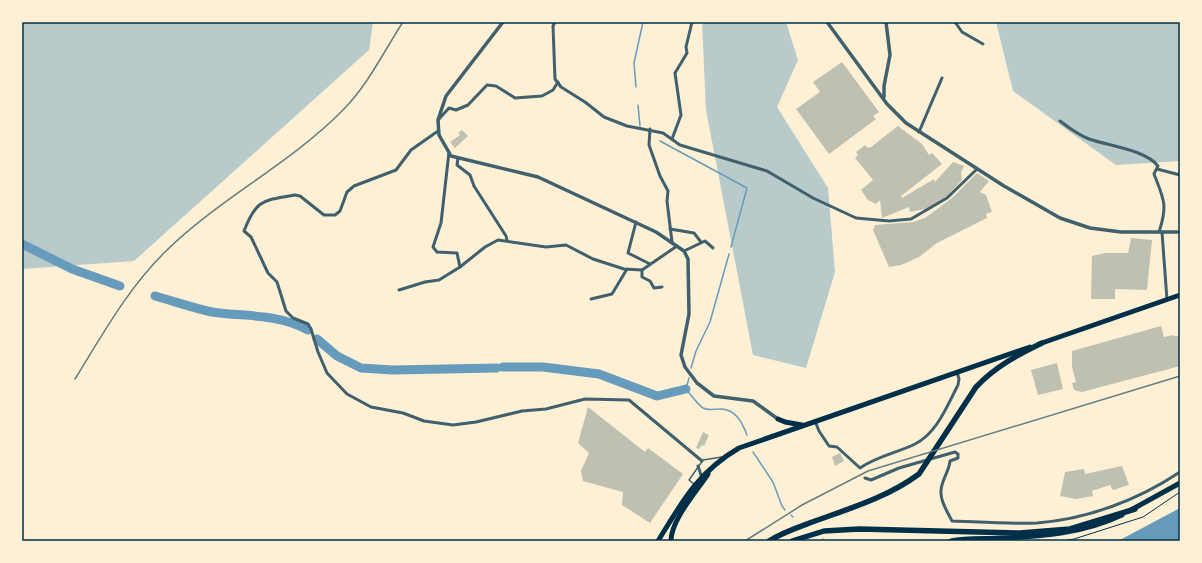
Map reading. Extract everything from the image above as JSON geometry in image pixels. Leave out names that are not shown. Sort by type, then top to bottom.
[{"type":"highway","points":[[671,541],[672,533],[678,519],[702,477],[715,464],[739,448],[1180,295]]},
{"type":"highway","points":[[770,541],[793,529],[891,492],[919,474],[976,387],[995,369],[1042,343]]},
{"type":"highway","points":[[778,419],[785,422],[803,425]]},
{"type":"highway","points":[[778,419],[782,426],[780,433]]},
{"type":"highway","points":[[658,541],[715,464]]},
{"type":"highway","points":[[951,541],[1027,537],[1065,533],[1110,521],[1135,509],[1180,483]]},
{"type":"highway","points":[[792,541],[824,531],[859,529],[1020,533],[1070,529],[1135,509]]},
{"type":"street","points":[[503,22],[446,96],[438,121],[438,131],[451,156],[538,177],[656,232],[684,251],[688,259],[689,314],[681,355],[685,367],[697,383],[714,396],[753,401],[778,419]]},
{"type":"street","points":[[555,22],[553,26],[555,78],[561,87],[585,102],[604,117],[626,126],[650,129],[663,133],[680,145],[767,171],[813,198],[856,218],[889,221],[912,219],[926,212],[947,198],[977,169]]},
{"type":"street","points":[[672,140],[681,115],[675,73],[687,53],[686,47],[692,22]]},
{"type":"street","points":[[827,22],[887,104],[906,123],[977,169],[1060,218],[1090,228],[1121,232],[1180,232]]},
{"type":"street","points":[[884,98],[884,86],[890,55],[886,22]]},
{"type":"street","points":[[955,22],[962,32],[983,44]]},
{"type":"street","points":[[919,132],[942,78]]},
{"type":"street","points":[[438,121],[449,108],[456,110],[468,105],[487,85],[496,86],[515,98],[542,96],[553,90],[558,82]]},
{"type":"street","points":[[1060,121],[1088,139],[1142,154],[1154,160],[1158,166],[1154,174],[1165,203],[1161,232],[1167,300]]},
{"type":"street","points":[[650,129],[649,145],[660,176],[668,191],[667,201],[672,242]]},
{"type":"street","points":[[438,131],[411,150],[396,170],[354,186],[347,192],[340,211],[335,215],[324,215],[300,196],[296,195],[262,202],[251,213],[244,231],[251,237],[268,273],[277,282],[286,311],[293,318],[308,324],[327,373],[347,394],[370,408],[400,412],[424,421],[452,426],[522,411],[546,409],[584,399],[629,400],[702,461]]},
{"type":"street","points":[[449,152],[440,223],[433,247],[437,252],[457,253],[460,267]]},
{"type":"street","points":[[458,158],[457,165],[470,175],[474,186],[506,236],[507,240]]},
{"type":"street","points":[[1157,169],[1180,175]]},
{"type":"street","points":[[636,222],[628,253],[650,264]]},
{"type":"street","points":[[670,229],[694,233],[701,242]]},
{"type":"street","points":[[398,290],[425,282],[439,280],[460,267],[485,247],[498,240],[507,240],[522,245],[546,247],[566,244],[593,259],[627,269],[642,270],[677,246]]},
{"type":"street","points":[[684,251],[701,242],[708,242],[713,248]]},
{"type":"street","points":[[591,299],[612,294],[627,269]]},
{"type":"street","points":[[642,270],[642,277],[650,281],[654,288],[662,287]]},
{"type":"street","points":[[815,421],[819,431],[829,446],[837,447],[860,468],[868,462],[916,444],[935,428],[958,385],[959,379],[957,372]]},
{"type":"street","points":[[865,478],[871,480],[899,468],[954,452],[958,454],[958,458],[950,461],[949,470],[942,485],[940,496],[952,521],[1037,523],[1068,519],[1116,506],[1180,472]]},
{"type":"street","points":[[698,466],[702,477]]},
{"type":"lane","points":[[698,485],[689,480],[702,461],[726,456]]},
{"type":"path","points":[[1063,541],[1074,539],[1143,517],[1180,492]]},
{"type":"shaded area","points":[[22,22],[373,22],[369,50],[134,261],[22,269]]},
{"type":"shaded area","points":[[702,22],[786,22],[798,60],[777,107],[828,188],[835,272],[806,368],[753,355],[706,110]]},
{"type":"shaded area","points":[[996,22],[1180,22],[1180,161],[1116,165],[1013,91]]},
{"type":"water","points":[[1180,508],[1180,541],[1118,541]]},
{"type":"building","points":[[842,62],[879,112],[873,116],[876,119],[829,154],[796,109],[820,92],[813,82]]},
{"type":"building","points":[[898,126],[922,144],[929,155],[932,153],[942,164],[901,196],[902,198],[934,179],[935,182],[953,162],[964,166],[961,173],[962,180],[947,196],[930,208],[910,212],[909,207],[882,218],[880,200],[876,204],[868,200],[861,190],[873,180],[855,158],[858,155],[856,152],[865,145],[868,148],[871,147]]},
{"type":"building","points":[[462,130],[468,136],[455,148],[450,142],[460,135],[458,133]]},
{"type":"building","points":[[977,173],[989,181],[980,192],[986,195],[992,212],[986,214],[987,218],[937,243],[919,257],[901,265],[889,267],[873,230],[875,225],[913,222],[925,218],[952,198]]},
{"type":"building","points":[[1131,238],[1152,240],[1147,290],[1115,289],[1115,299],[1091,299],[1092,256],[1105,253],[1128,253]]},
{"type":"building","points":[[1161,326],[1164,337],[1174,335],[1180,336],[1180,366],[1082,392],[1074,390],[1072,383],[1076,382],[1072,367],[1072,351]]},
{"type":"building","points":[[1057,363],[1063,389],[1038,395],[1031,370]]},
{"type":"building","points":[[588,407],[645,452],[648,448],[683,474],[650,523],[622,505],[623,492],[583,481],[581,471],[589,453],[578,443]]},
{"type":"building","points":[[703,432],[709,435],[704,446],[702,445],[699,449],[696,448]]},
{"type":"building","points":[[840,453],[844,461],[835,466],[832,457]]},
{"type":"building","points":[[1122,466],[1129,485],[1113,490],[1110,485],[1092,491],[1093,496],[1076,499],[1060,496],[1065,472],[1084,469],[1085,474]]},
{"type":"waterway","points":[[636,87],[634,63],[643,22]]},
{"type":"waterway","points":[[638,105],[640,126]]},
{"type":"waterway","points":[[660,141],[747,188],[731,247]]},
{"type":"waterway","points":[[22,244],[72,269],[120,286]]},
{"type":"waterway","points":[[691,368],[696,351],[710,322],[729,254]]},
{"type":"waterway","points":[[155,296],[212,312],[273,318],[308,330]]},
{"type":"waterway","points":[[317,339],[337,356],[361,368],[393,370],[497,368]]},
{"type":"waterway","points":[[503,367],[543,367],[599,374],[657,396],[686,389]]},
{"type":"waterway","points":[[689,378],[686,389],[703,408],[709,410],[725,409],[734,413],[743,425],[747,435]]},
{"type":"waterway","points":[[753,452],[773,482],[785,510]]},
{"type":"railway","points":[[75,379],[106,328],[152,265],[187,232],[209,214],[301,147],[343,110],[368,79],[403,22]]},
{"type":"railway","points":[[745,541],[802,505],[868,471],[1180,376]]}]
